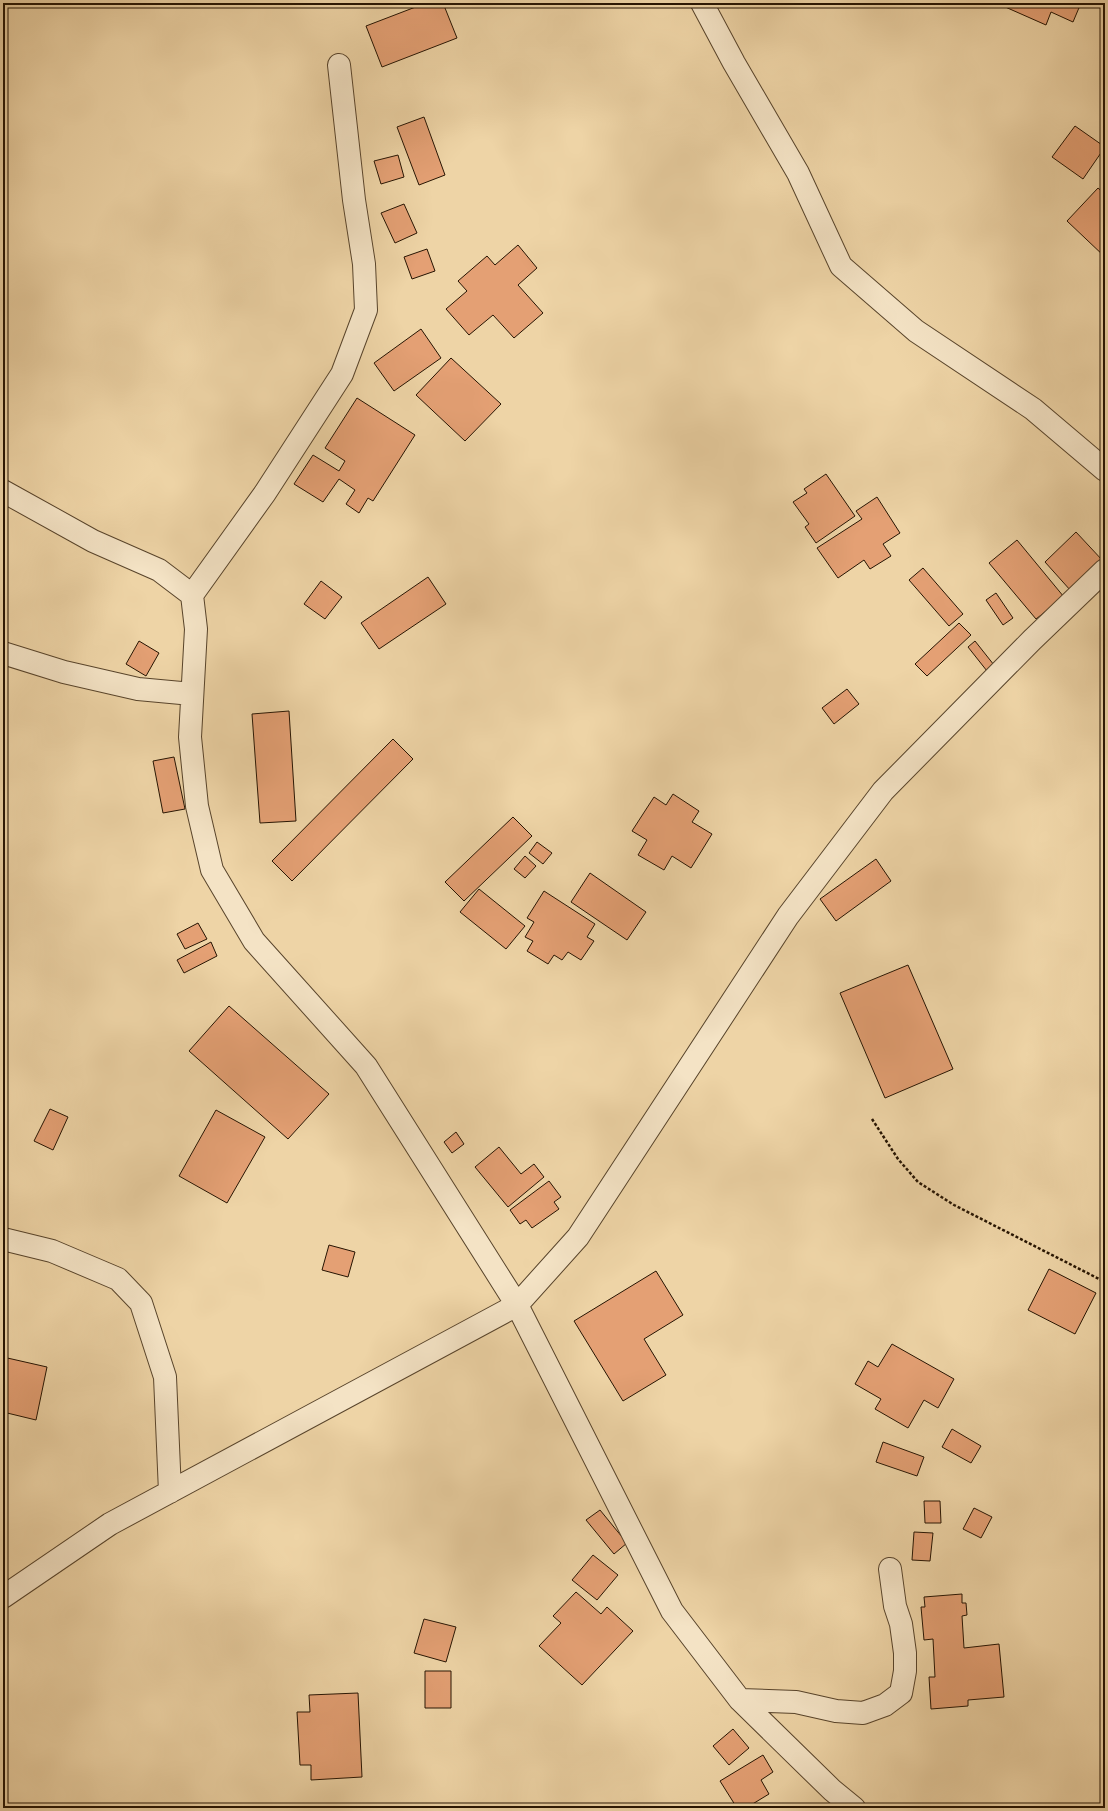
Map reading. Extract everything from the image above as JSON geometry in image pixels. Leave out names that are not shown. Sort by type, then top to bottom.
[{"type":"street","points":[[702,3],[734,63],[798,173],[841,266],[916,331],[1033,409],[1105,470]]},
{"type":"street","points":[[339,65],[354,200],[364,264],[366,310],[342,374],[265,493],[192,596],[196,629],[190,737],[197,806],[212,870],[254,941],[366,1066],[517,1305],[672,1610],[740,1700],[832,1790],[854,1808]]},
{"type":"street","points":[[3,491],[94,541],[159,570],[192,596]]},
{"type":"street","points":[[3,1597],[110,1524],[517,1305],[578,1237],[788,916],[883,791],[1032,640],[1105,570]]},
{"type":"street","points":[[3,653],[64,672],[138,689],[192,694]]},
{"type":"street","points":[[3,1239],[52,1251],[118,1279],[141,1303],[165,1377],[170,1492]]},
{"type":"street","points":[[740,1700],[796,1702],[836,1711],[863,1713],[885,1705],[901,1693],[905,1671],[905,1653],[901,1624],[895,1606],[890,1569]]},
{"type":"path","points":[[872,1119],[898,1159],[918,1182],[954,1205],[1105,1282]]},
{"type":"building","points":[[426,3],[443,3],[457,38],[382,67],[366,26]]},
{"type":"building","points":[[1005,3],[1081,3],[1073,22],[1051,12],[1046,25],[1003,6]]},
{"type":"building","points":[[424,117],[445,175],[419,185],[397,127]]},
{"type":"building","points":[[1075,126],[1105,147],[1083,179],[1052,157]]},
{"type":"building","points":[[398,155],[404,177],[381,184],[374,161]]},
{"type":"building","points":[[1098,188],[1105,194],[1105,257],[1067,221]]},
{"type":"building","points":[[404,204],[417,233],[395,243],[381,213]]},
{"type":"building","points":[[518,245],[537,268],[518,285],[543,313],[514,338],[493,315],[469,335],[446,309],[467,291],[458,281],[487,256],[495,265]]},
{"type":"building","points":[[427,249],[435,271],[412,279],[404,257]]},
{"type":"building","points":[[421,329],[441,358],[394,391],[374,363]]},
{"type":"building","points":[[451,358],[501,404],[465,441],[416,395]]},
{"type":"building","points":[[357,398],[415,435],[373,501],[368,498],[359,513],[346,504],[355,490],[339,479],[323,502],[294,484],[313,455],[339,471],[345,461],[325,448]]},
{"type":"building","points":[[826,474],[855,516],[816,543],[805,527],[809,524],[793,502],[807,493],[804,489]]},
{"type":"building","points":[[877,497],[900,533],[883,544],[891,556],[870,569],[864,560],[838,578],[817,548],[862,519],[856,511]]},
{"type":"building","points":[[1076,532],[1103,561],[1071,591],[1045,562]]},
{"type":"building","points":[[1017,540],[1064,597],[1036,619],[989,563]]},
{"type":"building","points":[[923,568],[963,614],[949,626],[909,580]]},
{"type":"building","points":[[428,577],[446,604],[379,649],[361,623]]},
{"type":"building","points":[[321,581],[342,597],[325,619],[304,604]]},
{"type":"building","points":[[996,593],[1013,618],[1003,625],[986,600]]},
{"type":"building","points":[[959,623],[971,635],[927,676],[915,664]]},
{"type":"building","points":[[139,641],[159,653],[146,676],[126,664]]},
{"type":"building","points":[[975,641],[994,665],[987,671],[968,647]]},
{"type":"building","points":[[847,689],[859,704],[834,724],[822,708]]},
{"type":"building","points":[[289,711],[296,821],[260,823],[252,714]]},
{"type":"building","points":[[393,739],[413,759],[292,881],[272,861]]},
{"type":"building","points":[[174,757],[185,809],[163,813],[153,761]]},
{"type":"building","points":[[673,794],[699,811],[692,822],[712,834],[691,868],[672,856],[664,870],[638,855],[647,840],[632,831],[654,797],[666,805]]},
{"type":"building","points":[[513,817],[532,836],[464,901],[445,882]]},
{"type":"building","points":[[537,842],[552,853],[543,864],[529,853]]},
{"type":"building","points":[[525,856],[536,866],[525,878],[514,869]]},
{"type":"building","points":[[876,859],[891,881],[836,921],[820,899]]},
{"type":"building","points":[[590,873],[646,912],[627,940],[571,902]]},
{"type":"building","points":[[479,889],[525,926],[506,949],[460,912]]},
{"type":"building","points":[[544,891],[595,924],[587,937],[594,941],[581,960],[568,952],[562,960],[554,955],[548,964],[527,951],[533,941],[525,937],[534,922],[527,918]]},
{"type":"building","points":[[198,923],[207,939],[185,949],[177,934]]},
{"type":"building","points":[[211,942],[217,956],[184,973],[177,960]]},
{"type":"building","points":[[908,965],[953,1069],[885,1098],[840,993]]},
{"type":"building","points":[[229,1006],[329,1094],[288,1139],[189,1051]]},
{"type":"building","points":[[50,1109],[68,1117],[53,1150],[34,1141]]},
{"type":"building","points":[[216,1110],[265,1137],[227,1203],[179,1176]]},
{"type":"building","points":[[456,1132],[464,1144],[452,1153],[444,1142]]},
{"type":"building","points":[[499,1147],[521,1174],[534,1164],[544,1177],[508,1207],[475,1167]]},
{"type":"building","points":[[549,1181],[561,1197],[554,1202],[559,1209],[532,1228],[526,1220],[520,1224],[510,1210]]},
{"type":"building","points":[[329,1245],[355,1252],[348,1277],[322,1270]]},
{"type":"building","points":[[1049,1269],[1096,1293],[1075,1334],[1028,1310]]},
{"type":"building","points":[[656,1271],[683,1315],[644,1339],[666,1375],[623,1401],[574,1321]]},
{"type":"building","points":[[892,1344],[954,1379],[938,1408],[924,1400],[908,1428],[875,1409],[881,1399],[855,1384],[868,1361],[878,1367]]},
{"type":"building","points":[[3,1357],[47,1367],[36,1420],[3,1412]]},
{"type":"building","points":[[952,1429],[981,1446],[971,1463],[942,1447]]},
{"type":"building","points":[[883,1442],[924,1457],[917,1476],[876,1462]]},
{"type":"building","points":[[924,1501],[940,1501],[941,1523],[925,1523]]},
{"type":"building","points":[[974,1508],[992,1517],[981,1538],[963,1529]]},
{"type":"building","points":[[600,1510],[627,1543],[614,1554],[586,1520]]},
{"type":"building","points":[[914,1532],[933,1533],[930,1561],[912,1560]]},
{"type":"building","points":[[593,1555],[618,1575],[597,1600],[572,1580]]},
{"type":"building","points":[[576,1592],[601,1614],[607,1607],[633,1631],[582,1685],[539,1646],[561,1623],[553,1616]]},
{"type":"building","points":[[962,1594],[962,1603],[966,1603],[967,1615],[962,1616],[964,1648],[999,1644],[1004,1697],[968,1700],[968,1706],[931,1709],[929,1677],[935,1677],[933,1639],[924,1640],[921,1607],[925,1607],[924,1597]]},
{"type":"building","points":[[424,1619],[456,1627],[446,1662],[414,1653]]},
{"type":"building","points":[[425,1671],[451,1671],[451,1708],[425,1708]]},
{"type":"building","points":[[358,1693],[362,1777],[311,1780],[311,1765],[300,1765],[297,1712],[310,1712],[309,1695]]},
{"type":"building","points":[[733,1729],[749,1748],[729,1765],[713,1746]]},
{"type":"building","points":[[763,1755],[773,1772],[761,1780],[769,1794],[746,1808],[737,1808],[720,1781]]}]
